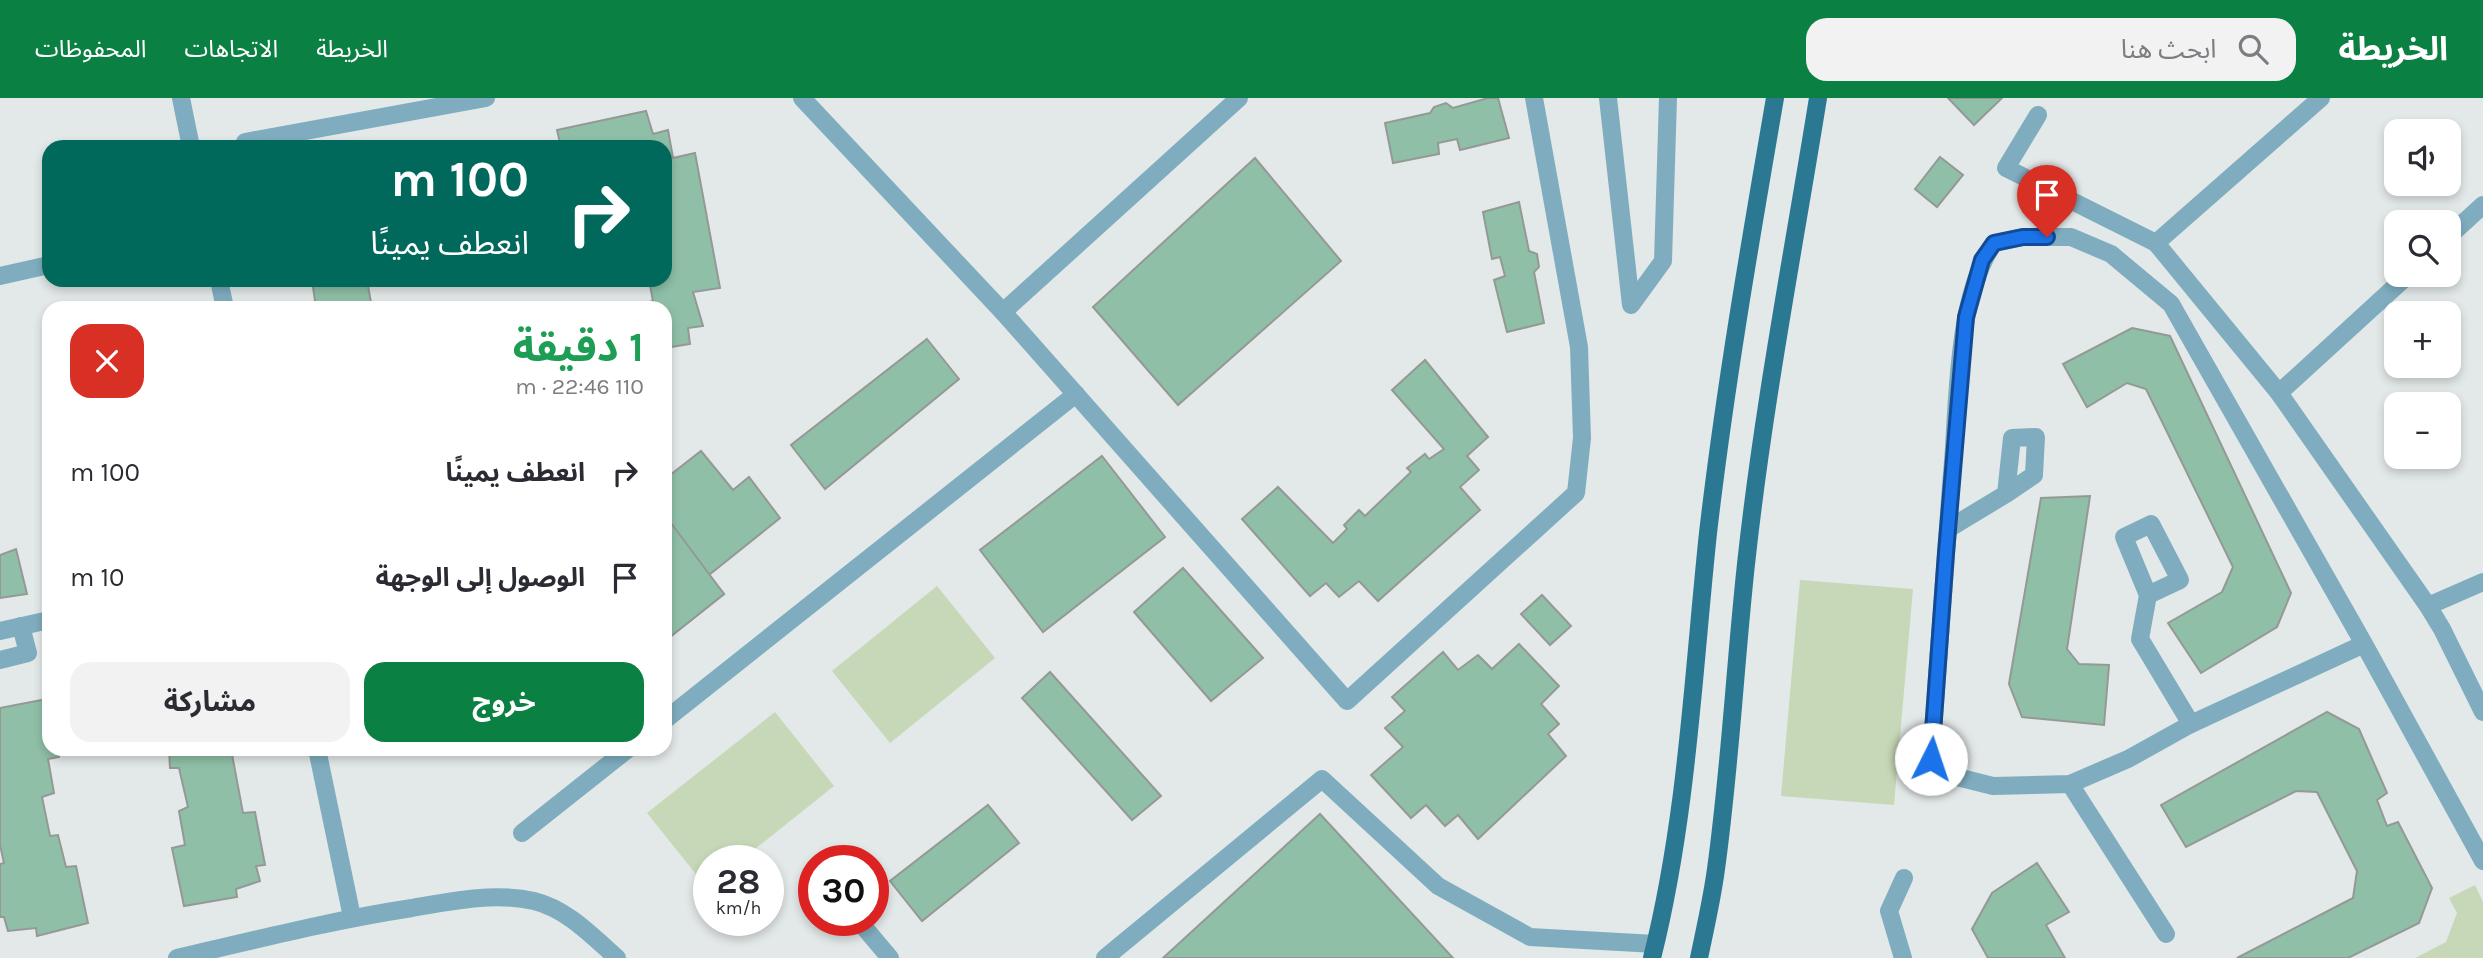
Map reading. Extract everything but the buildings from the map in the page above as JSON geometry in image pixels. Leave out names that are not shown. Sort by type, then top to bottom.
[{"type":"main road","points":[[1654,951],[1678,823],[1716,463],[1730,363],[1775,98]]},
{"type":"main road","points":[[1699,958],[1715,872],[1726,786],[1758,465],[1772,366],[1818,98]]},
{"type":"street","points":[[181,98],[190,140]]},
{"type":"street","points":[[256,140],[486,98]]},
{"type":"street","points":[[802,98],[1003,312],[1347,701],[1576,493],[1582,438],[1579,347],[1534,98]]},
{"type":"street","points":[[1003,312],[1239,98]]},
{"type":"street","points":[[1608,98],[1630,304],[1663,261],[1668,98]]},
{"type":"street","points":[[2156,243],[2321,98]]},
{"type":"street","points":[[2038,115],[2006,169],[2156,243],[2279,393],[2428,606],[2483,712]]},
{"type":"street","points":[[2461,225],[2483,205]]},
{"type":"street","points":[[2364,644],[2191,724],[2128,759],[2070,784],[1993,786],[1949,775],[1931,759],[1966,317],[1982,260],[1994,243],[2023,237],[2071,237],[2111,254],[2171,304],[2364,644],[2483,862]]},
{"type":"street","points":[[0,276],[42,267]]},
{"type":"street","points":[[2279,393],[2395,287]]},
{"type":"street","points":[[672,714],[1076,394]]},
{"type":"street","points":[[1948,529],[2006,494]]},
{"type":"street","points":[[2428,606],[2483,582]]},
{"type":"street","points":[[2148,595],[2140,639],[2191,724]]},
{"type":"street","points":[[0,631],[42,622]]},
{"type":"street","points":[[0,660],[28,653],[21,626]]},
{"type":"street","points":[[318,756],[352,917]]},
{"type":"street","points":[[523,832],[619,756]]},
{"type":"street","points":[[1105,958],[1322,779],[1438,886],[1530,937],[1654,951]]},
{"type":"street","points":[[2070,784],[2166,934]]},
{"type":"street","points":[[1903,958],[1889,911],[1904,877]]},
{"type":"street","points":[[177,958],[352,917],[465,899],[535,902],[573,919],[617,958]]},
{"type":"street","points":[[871,936],[890,958]]},
{"type":"green space","points":[[1800,580],[1913,589],[1894,805],[1781,796]]},
{"type":"green space","points":[[937,586],[995,658],[890,743],[832,671]]},
{"type":"green space","points":[[775,712],[834,786],[760,845],[693,845],[693,870],[647,813]]},
{"type":"green space","points":[[2475,885],[2483,902],[2483,958],[2415,958],[2446,942],[2457,913],[2449,898]]},
{"type":"route","points":[[1931,759],[1966,317],[1982,260],[1994,243],[2023,237],[2047,237]]}]
